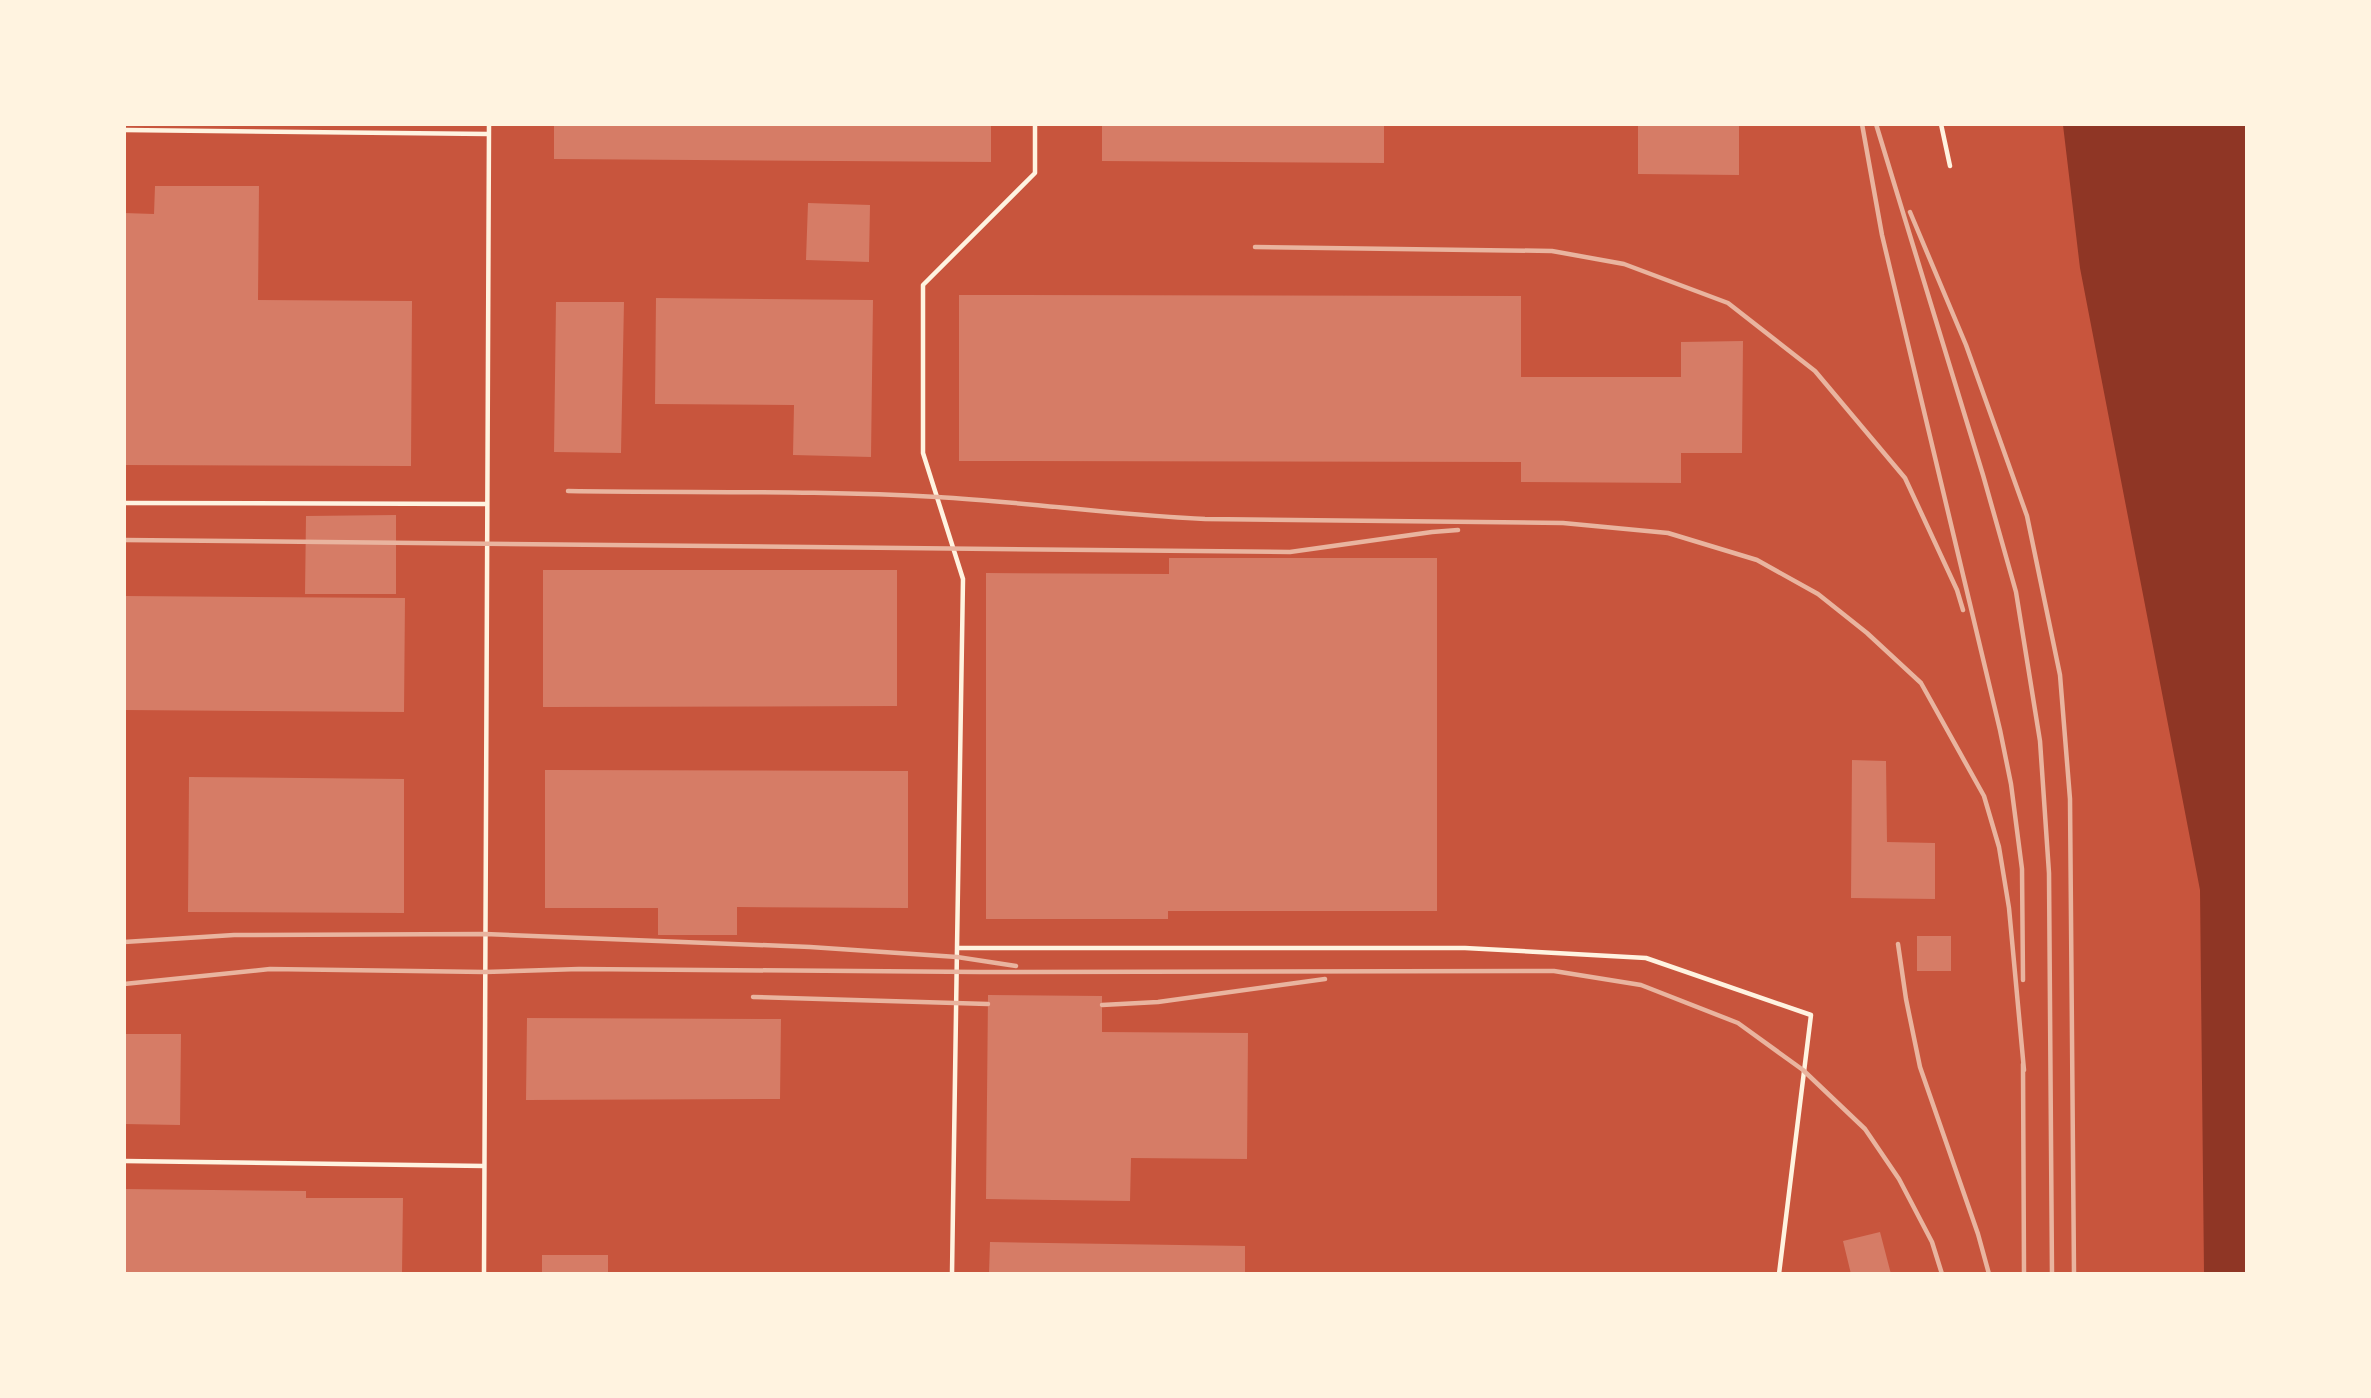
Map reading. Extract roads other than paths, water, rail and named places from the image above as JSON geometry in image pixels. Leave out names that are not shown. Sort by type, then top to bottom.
[{"type":"lane","points":[[484,1274],[489,124]]},
{"type":"lane","points":[[952,1274],[963,579],[923,453],[923,285],[1035,172],[1035,124]]},
{"type":"lane","points":[[1941,124],[1950,166]]},
{"type":"lane","points":[[124,130],[488,134]]},
{"type":"lane","points":[[124,503],[487,504]]},
{"type":"lane","points":[[957,948],[1464,948],[1646,958],[1812,1015],[1779,1274]]},
{"type":"lane","points":[[124,1161],[484,1166]]},
{"type":"railway","points":[[1862,124],[1882,235],[2011,784],[2022,869],[2023,980]]},
{"type":"railway","points":[[1876,124],[1983,475],[2016,592],[2040,741],[2049,873],[2052,1274]]},
{"type":"railway","points":[[1910,212],[1966,345],[2027,516],[2060,675],[2070,799],[2074,1274]]},
{"type":"railway","points":[[1255,247],[1552,251],[1624,264],[1728,303],[1815,371],[1905,478],[1957,590],[1963,610]]},
{"type":"railway","points":[[568,491],[891,495],[970,499],[1205,519],[1563,523],[1668,533],[1757,560],[1818,594],[1867,633],[1921,683],[1984,796],[1999,847],[2009,908],[2024,1070]]},
{"type":"railway","points":[[124,540],[1290,552],[1458,530]]},
{"type":"railway","points":[[124,942],[234,935],[485,934],[810,947],[957,957],[1016,966]]},
{"type":"railway","points":[[1898,944],[1906,999],[1920,1067],[1978,1234],[1989,1274]]},
{"type":"railway","points":[[124,984],[270,969],[485,972],[579,969],[980,972],[1554,971],[1641,985],[1738,1023],[1803,1070],[1865,1129],[1899,1179],[1932,1242],[1942,1274]]},
{"type":"railway","points":[[1102,1005],[1158,1002],[1325,979]]},
{"type":"railway","points":[[753,997],[988,1004]]},
{"type":"railway","points":[[2023,1064],[2024,1274]]}]
